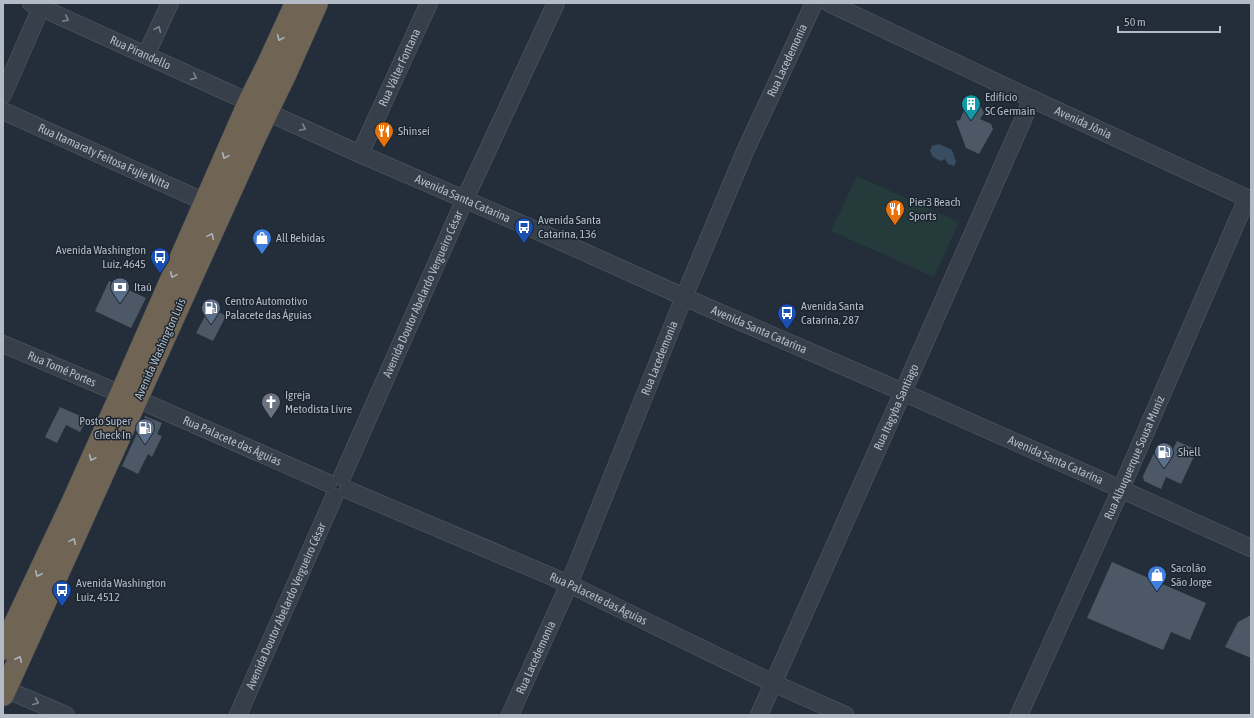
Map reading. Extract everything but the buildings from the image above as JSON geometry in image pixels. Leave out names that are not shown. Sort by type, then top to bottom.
[{"type":"highway","name":"Avenida Washington Luís","points":[[3,649],[76,494],[129,397],[258,107],[267,66],[296,3]]},
{"type":"highway","name":"Avenida Washington Luís","points":[[4,692],[42,610],[129,397],[205,202],[258,107],[285,75],[317,3]]},
{"type":"street","points":[[146,55],[170,3]]},
{"type":"street","name":"Rua Válter Fontana","points":[[360,154],[429,3]]},
{"type":"street","name":"Avenida Doutor Abelardo Vergueiro César","points":[[238,715],[465,199],[556,3]]},
{"type":"street","name":"Rua Lacedemonia","points":[[510,715],[569,584],[684,297],[746,149],[814,3]]},
{"type":"street","name":"Avenida Jônia","points":[[829,3],[1249,199]]},
{"type":"street","points":[[3,95],[38,4]]},
{"type":"street","name":"Rua Pirandello","points":[[38,4],[258,107]]},
{"type":"street","name":"Rua Itagyba Santiago","points":[[759,715],[1032,99]]},
{"type":"street","name":"Avenida Santa Catarina","points":[[258,107],[360,154],[903,392],[1251,548]]},
{"type":"street","name":"Rua Itamaraty Feitosa Fujie Nitta","points":[[3,111],[205,202]]},
{"type":"street","name":"Rua Albuquerque Sousa Muniz","points":[[1019,715],[1249,199]]},
{"type":"street","name":"Rua Tomé Portes","points":[[3,344],[129,397]]},
{"type":"street","name":"Rua Palacete das Águias","points":[[129,397],[569,584],[774,683],[845,715]]},
{"type":"street","points":[[4,692],[66,715]]},
{"type":"green space","name":"Pier3 Beach Sports","points":[[857,176],[959,222],[934,277],[831,231]]},
{"type":"water","points":[[939,144],[952,150],[956,162],[954,166],[948,164],[945,159],[941,161],[933,157],[930,151],[932,146]]},
{"type":"place","name":"Edifício SC Germain","points":[[971,121]]},
{"type":"place","name":"Shinsei","points":[[384,148]]},
{"type":"place","name":"Pier3 Beach Sports","points":[[895,226]]},
{"type":"place","name":"Avenida Santa Catarina, 136","points":[[524,244]]},
{"type":"place","name":"All Bebidas","points":[[262,255]]},
{"type":"place","name":"Avenida Washington Luiz, 4645","points":[[160,274]]},
{"type":"place","name":"Itaú","points":[[120,304]]},
{"type":"place","name":"Centro Automotivo Palacete das Águias","points":[[211,325]]},
{"type":"place","name":"Avenida Santa Catarina, 287","points":[[787,330]]},
{"type":"place","name":"Igreja Metodista Livre","points":[[271,419]]},
{"type":"place","name":"Posto Super Check In","points":[[145,445]]},
{"type":"place","name":"Shell","points":[[1164,469]]},
{"type":"place","name":"Sacolão São Jorge","points":[[1157,592]]},
{"type":"place","name":"Avenida Washington Luiz, 4512","points":[[62,607]]}]
